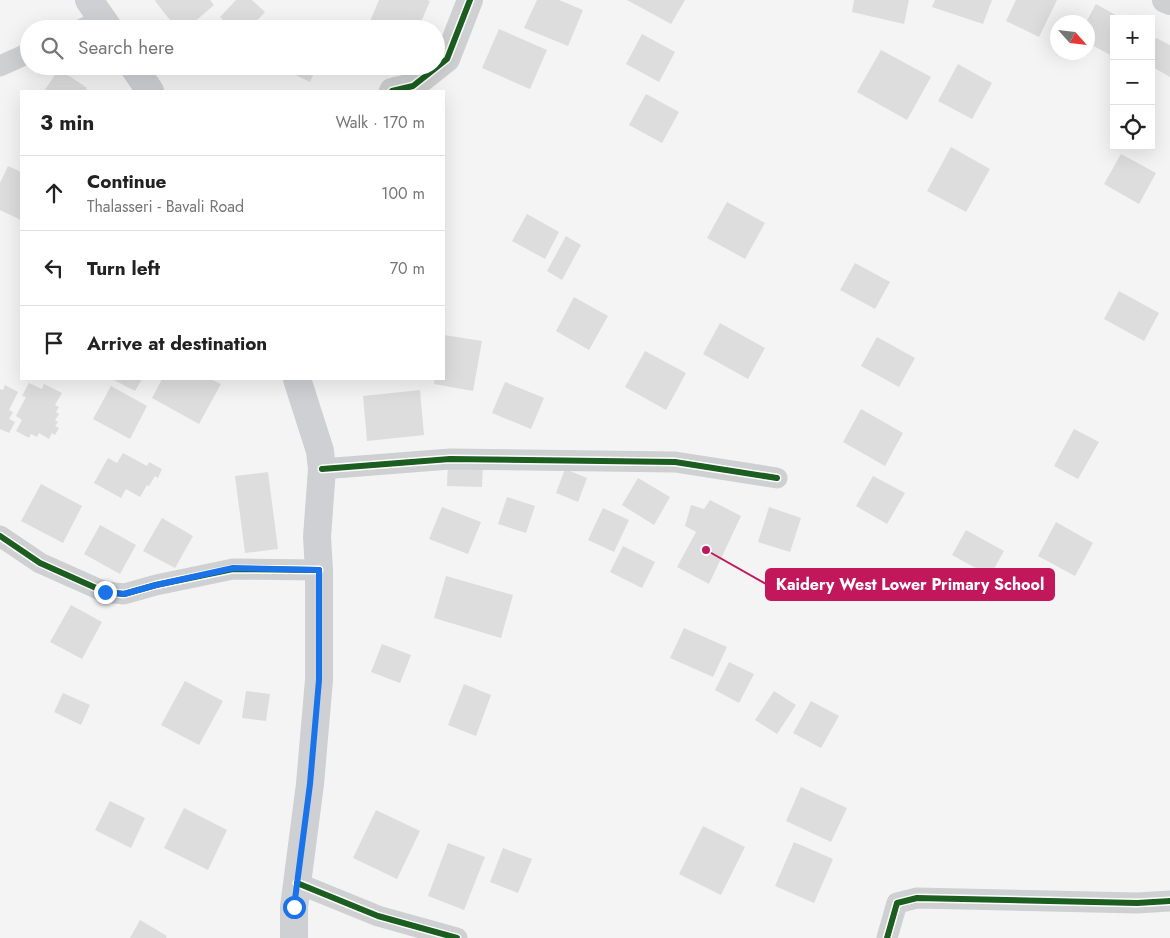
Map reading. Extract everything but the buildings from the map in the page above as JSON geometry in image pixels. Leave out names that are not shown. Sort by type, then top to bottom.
[{"type":"main road","points":[[139,75],[149,90]]},
{"type":"main road","points":[[294,938],[294,907],[310,784],[319,680],[319,570],[317,537],[322,469],[320,451],[297,380]]},
{"type":"street","points":[[445,61],[470,0]]},
{"type":"street","points":[[1165,0],[1170,2]]},
{"type":"street","points":[[0,66],[20,57]]},
{"type":"street","points":[[396,90],[413,86],[427,75]]},
{"type":"street","points":[[322,469],[450,459],[676,462],[777,478]]},
{"type":"street","points":[[0,536],[40,563],[105,592],[124,594],[233,568],[319,570]]},
{"type":"street","points":[[297,883],[378,916],[457,938]]},
{"type":"street","points":[[887,938],[897,903],[917,898],[1137,903],[1170,900]]},
{"type":"cycle path","points":[[445,61],[470,0]]},
{"type":"cycle path","points":[[396,90],[413,86],[427,75]]},
{"type":"cycle path","points":[[322,469],[450,459],[675,462],[777,478]]},
{"type":"cycle path","points":[[0,536],[40,563],[105,592],[124,594],[156,585],[233,569],[319,570]]},
{"type":"cycle path","points":[[297,883],[378,916],[457,938]]},
{"type":"cycle path","points":[[887,938],[897,903],[917,898],[1137,903],[1170,901]]},
{"type":"place","name":"Kaidery West Lower Primary School","points":[[706,550]]},
{"type":"route","points":[[105,592],[124,594],[233,568],[319,570],[319,680],[310,784],[294,907]]}]
